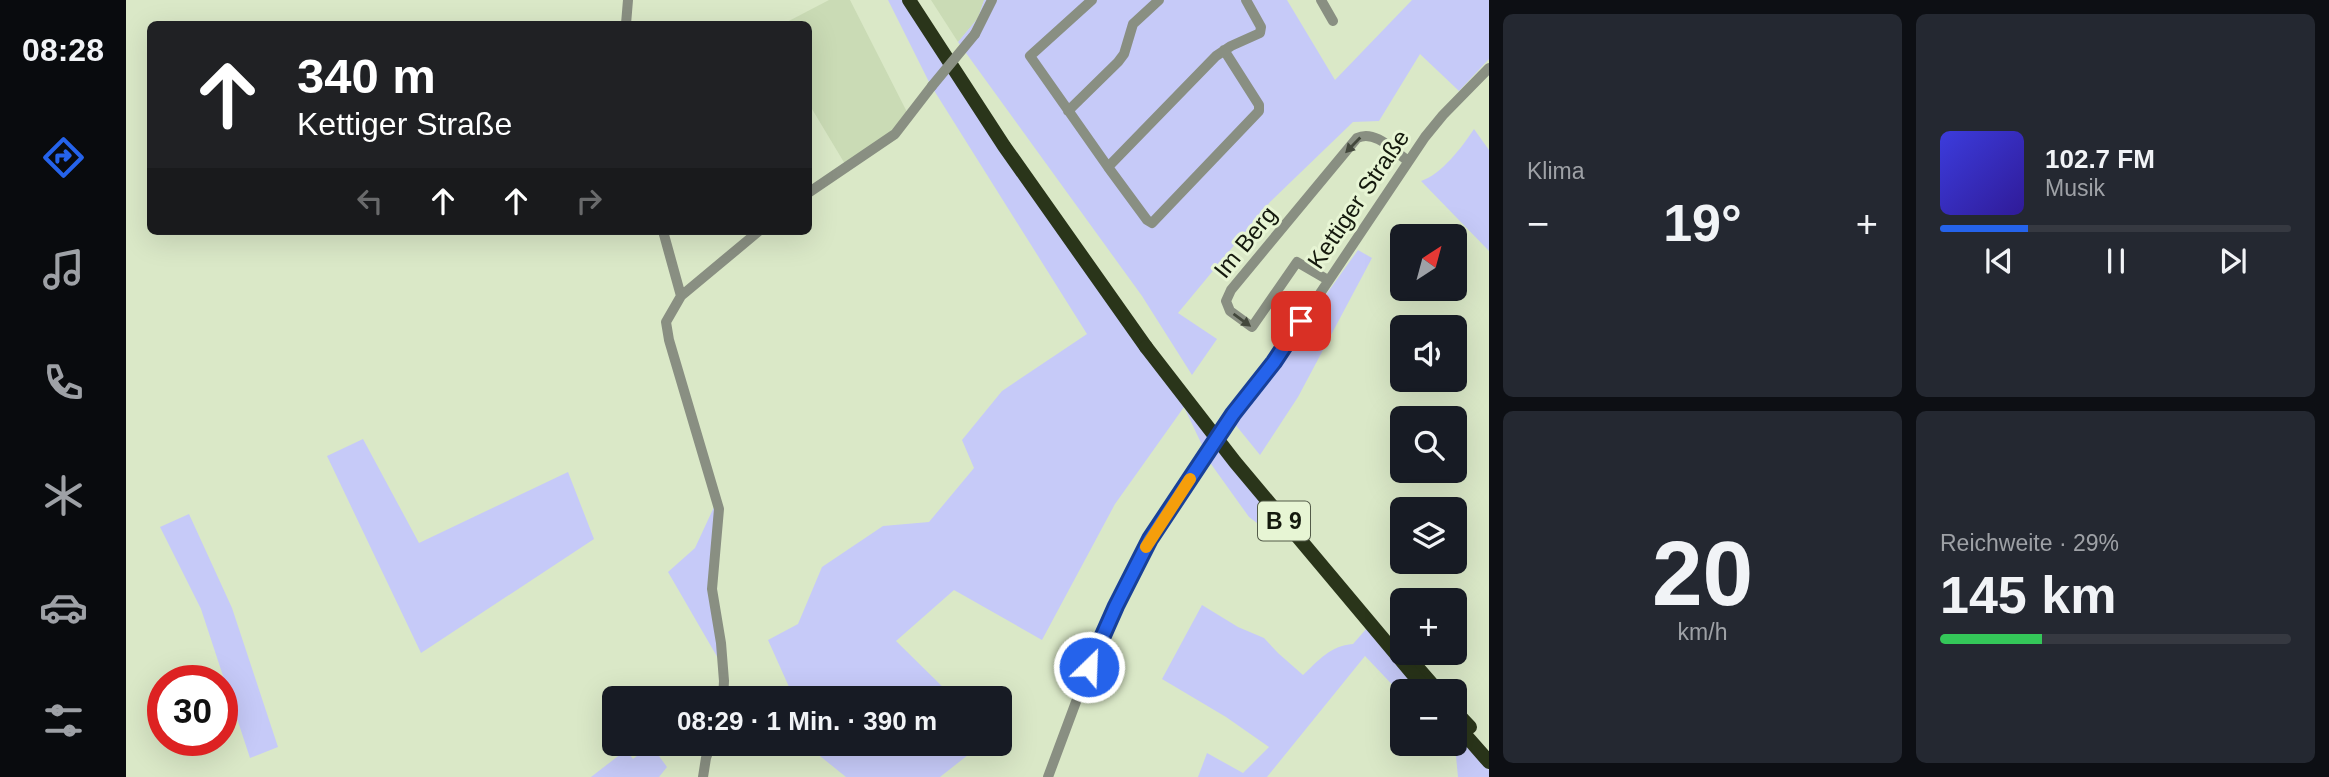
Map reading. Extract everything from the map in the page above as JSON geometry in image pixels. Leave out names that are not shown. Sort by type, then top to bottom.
[{"type":"highway","name":"B 9","points":[[909,0],[1018,168],[1244,473],[1417,679]]},
{"type":"highway","name":"B 9","points":[[920,0],[1149,344],[1390,635]]},
{"type":"highway","name":"B 9","points":[[1415,665],[1428,679]]},
{"type":"highway","points":[[1467,724],[1489,749]]},
{"type":"highway","points":[[1467,737],[1489,762]]},
{"type":"street","points":[[626,21],[628,0]]},
{"type":"street","points":[[812,190],[895,134],[975,34],[992,0]]},
{"type":"street","points":[[1092,0],[1030,56],[1108,167],[1152,223],[1259,111],[1259,105],[1224,50]]},
{"type":"street","points":[[1068,111],[1118,62],[1124,54],[1133,24],[1159,0]]},
{"type":"street","points":[[1108,167],[1224,50],[1260,33],[1261,27],[1246,0]]},
{"type":"street","points":[[1321,0],[1333,22]]},
{"type":"street","name":"Kettiger Straße","points":[[1048,777],[1089,667],[1150,539],[1233,414],[1274,362],[1408,161],[1443,115],[1489,68]]},
{"type":"street","name":"Im Berg","points":[[1328,280],[1297,262],[1252,327],[1230,311],[1226,301],[1231,290],[1357,138],[1373,135],[1408,161]]},
{"type":"street","points":[[664,235],[681,296]]},
{"type":"street","points":[[724,686],[721,643],[712,589],[719,509],[668,340],[666,321],[681,296],[753,235]]},
{"type":"street","points":[[704,777],[707,756]]},
{"type":"shaded area","points":[[829,0],[850,0],[908,114],[892,133],[845,164],[812,109],[812,21],[789,21]]},
{"type":"shaded area","points":[[888,0],[904,0],[1185,406],[1290,539],[1273,535],[1249,517],[1211,464],[1184,407],[1115,504],[1042,640],[954,590],[896,641],[942,686],[789,686],[768,640],[798,624],[822,567],[883,526],[929,522],[974,468],[962,440],[1002,391],[1087,334],[930,84]]},
{"type":"shaded area","points":[[931,0],[984,0],[978,18],[958,42]]},
{"type":"shaded area","points":[[984,0],[1287,0],[1335,80],[1412,0],[1489,0],[1489,59],[1459,91],[1420,54],[1379,121],[1353,122],[1270,202],[1178,313],[1217,339],[1192,375],[1142,296],[958,42],[978,18]]},
{"type":"shaded area","points":[[1474,129],[1489,150],[1489,251],[1467,228],[1467,224],[1463,224],[1421,181],[1436,173],[1458,151]]},
{"type":"shaded area","points":[[1358,250],[1372,258],[1298,397],[1260,455],[1234,423]]},
{"type":"shaded area","points":[[363,439],[419,543],[568,472],[594,539],[421,653],[327,456]]},
{"type":"shaded area","points":[[714,507],[718,518],[710,589],[719,660],[668,572],[695,548]]},
{"type":"shaded area","points":[[189,514],[232,608],[278,747],[250,758],[238,722],[238,665],[219,665],[201,609],[160,527]]},
{"type":"shaded area","points":[[1202,605],[1238,627],[1264,638],[1303,675],[1331,651],[1353,644],[1367,628],[1390,654],[1390,665],[1399,665],[1412,679],[1390,679],[1390,682],[1365,656],[1267,777],[1198,777],[1207,753],[1243,773],[1269,747],[1226,717],[1162,679]]},
{"type":"shaded area","points":[[1467,745],[1489,770],[1489,777],[1458,777],[1456,756],[1467,756]]},
{"type":"shaded area","points":[[618,756],[631,756],[633,759],[637,756],[659,756],[667,767],[659,777],[591,777]]},
{"type":"shaded area","points":[[820,756],[967,756],[940,777],[846,777]]},
{"type":"slow traffic","points":[[1146,547],[1190,479]]},
{"type":"route","points":[[1089,667],[1150,539],[1233,414],[1274,362],[1301,321]]}]
